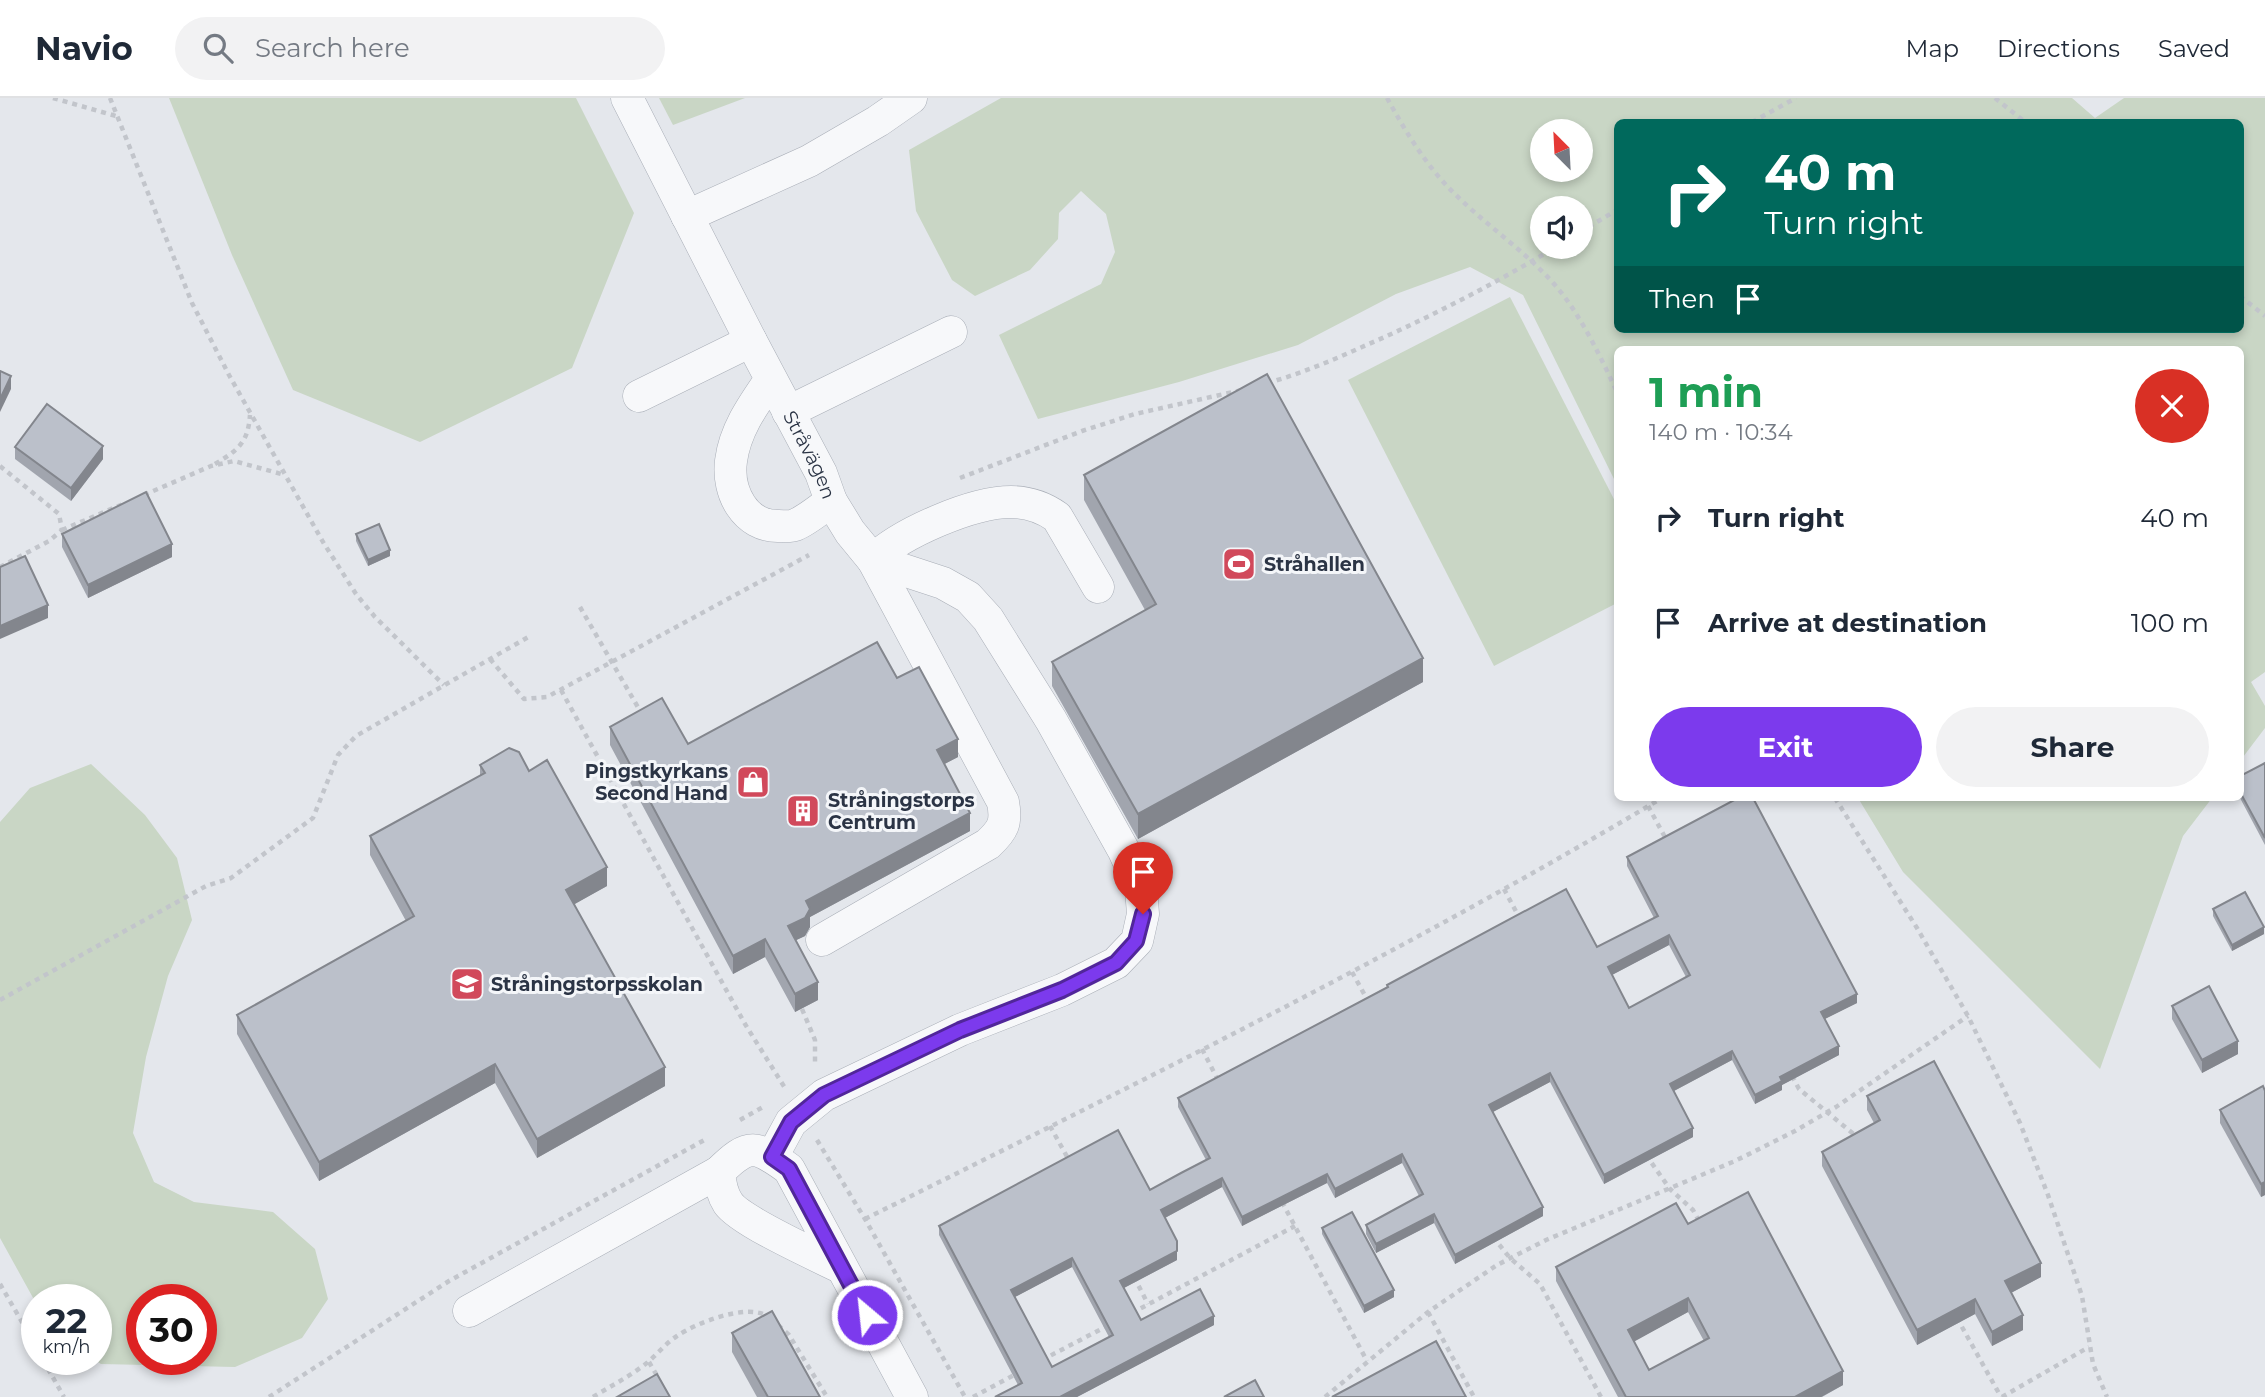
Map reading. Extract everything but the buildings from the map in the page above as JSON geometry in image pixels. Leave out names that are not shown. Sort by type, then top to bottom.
[{"type":"street","name":"Stråvägen","points":[[627,98],[821,473],[831,501],[793,526],[771,526],[755,521],[736,499],[732,483],[731,462],[737,439],[746,416],[771,379]]},
{"type":"street","points":[[687,216],[809,161],[878,121],[911,98]]},
{"type":"street","points":[[788,412],[951,332]]},
{"type":"street","points":[[639,396],[751,341]]},
{"type":"street","points":[[822,940],[988,844],[1003,829],[1006,816],[1003,802],[873,560],[850,532],[831,501]]},
{"type":"street","points":[[873,560],[905,535],[957,514],[1002,502],[1030,503],[1046,509],[1056,517],[1098,587]]},
{"type":"street","points":[[772,1157],[791,1122],[824,1095],[960,1030],[1062,990],[1116,963],[1136,941],[1143,914],[1141,888],[1124,851],[1051,720],[988,619],[968,597],[943,583],[873,560]]},
{"type":"street","points":[[469,1311],[719,1172],[737,1154],[753,1149],[772,1157],[789,1169],[912,1397]]},
{"type":"street","points":[[719,1172],[720,1185],[728,1204],[746,1218],[842,1268]]},
{"type":"path","points":[[53,98],[117,116]]},
{"type":"path","points":[[110,98],[192,303],[285,476],[356,594],[375,617],[444,685]]},
{"type":"path","points":[[1387,98],[1405,131],[1440,179],[1532,261],[1556,286],[1592,343],[1614,385]]},
{"type":"path","points":[[1758,119],[1796,98]]},
{"type":"path","points":[[1995,98],[2021,119]]},
{"type":"path","points":[[1593,224],[1614,212]]},
{"type":"path","points":[[2244,299],[2265,316]]},
{"type":"path","points":[[137,498],[211,466],[232,453],[244,442],[249,429],[250,414]]},
{"type":"path","points":[[211,466],[234,461],[285,476]]},
{"type":"path","points":[[0,467],[59,514],[62,530]]},
{"type":"path","points":[[0,568],[49,541],[62,530],[124,503]]},
{"type":"path","points":[[580,607],[647,723]]},
{"type":"path","points":[[0,1000],[206,886],[231,878],[313,818],[338,755],[356,736],[530,636]]},
{"type":"path","points":[[561,690],[745,1024],[865,1219],[965,1397]]},
{"type":"path","points":[[865,1219],[1352,972],[1657,801]]},
{"type":"path","points":[[1837,801],[1917,928],[1968,1016],[2020,1123],[2082,1296],[2093,1364],[2106,1397]]},
{"type":"path","points":[[1648,806],[1668,843]]},
{"type":"path","points":[[1504,889],[1524,926]]},
{"type":"path","points":[[1352,972],[1372,1009]]},
{"type":"path","points":[[802,1009],[815,1040],[817,1063],[812,1071]]},
{"type":"path","points":[[1325,1397],[1428,1312],[1476,1278],[1510,1258],[1584,1223],[1735,1161],[1826,1114],[1968,1016]]},
{"type":"path","points":[[1202,1049],[1220,1084]]},
{"type":"path","points":[[1786,1064],[1799,1088],[1826,1114],[1855,1134],[1861,1146]]},
{"type":"path","points":[[1050,1126],[1077,1174]]},
{"type":"path","points":[[1641,1148],[1670,1189],[1693,1210],[1699,1222]]},
{"type":"path","points":[[1276,1190],[1367,1362]]},
{"type":"path","points":[[1125,1316],[1295,1226]]},
{"type":"path","points":[[1487,1230],[1510,1258],[1540,1284],[1601,1397]]},
{"type":"path","points":[[1129,1268],[1149,1304]]},
{"type":"path","points":[[0,1283],[21,1320]]},
{"type":"path","points":[[593,1397],[649,1362],[676,1336],[725,1315],[750,1311],[766,1314],[789,1335],[827,1397]]},
{"type":"path","points":[[1428,1312],[1474,1397]]},
{"type":"path","points":[[1954,1313],[2002,1397],[2090,1347]]},
{"type":"path","points":[[1032,1366],[1114,1322]]},
{"type":"path","points":[[649,1362],[661,1382]]},
{"type":"path","points":[[974,1397],[1020,1372]]},
{"type":"path","points":[[52,1375],[65,1397]]},
{"type":"green space","points":[[169,98],[576,98],[634,213],[572,368],[420,442],[293,390],[232,255]]},
{"type":"green space","points":[[659,98],[745,98],[673,125]]},
{"type":"green space","points":[[1001,98],[2072,98],[2095,118],[2124,98],[2265,98],[2265,672],[2251,682],[2265,706],[2265,728],[2244,756],[2244,346],[1614,346],[1614,479],[1523,295],[1470,267],[1396,294],[1298,345],[1179,382],[1038,419],[999,335],[1101,284],[1115,252],[1106,214],[1081,191],[1059,213],[1058,239],[1030,270],[975,296],[952,280],[916,211],[909,150]]},
{"type":"green space","points":[[1510,297],[1614,499],[1614,605],[1494,666],[1348,380]]},
{"type":"green space","points":[[91,764],[145,815],[177,858],[192,920],[168,976],[146,1057],[133,1133],[154,1182],[194,1202],[273,1212],[315,1249],[328,1299],[302,1338],[235,1367],[217,1367],[217,1284],[126,1284],[126,1365],[112,1364],[112,1284],[25,1284],[0,1238],[0,822],[30,788]]},
{"type":"green space","points":[[1860,801],[2210,801],[2183,836],[2100,1069],[1903,872]]},
{"type":"place","name":"Stråhallen","points":[[1239,564]]},
{"type":"place","name":"Pingstkyrkans Second Hand","points":[[753,782]]},
{"type":"place","name":"Stråningstorps Centrum","points":[[803,811]]},
{"type":"place","name":"Stråningstorpsskolan","points":[[467,984]]},
{"type":"route","points":[[867,1315],[789,1169],[772,1157],[791,1122],[824,1095],[877,1068],[960,1030],[1062,990],[1116,963],[1136,941],[1143,914]]}]
